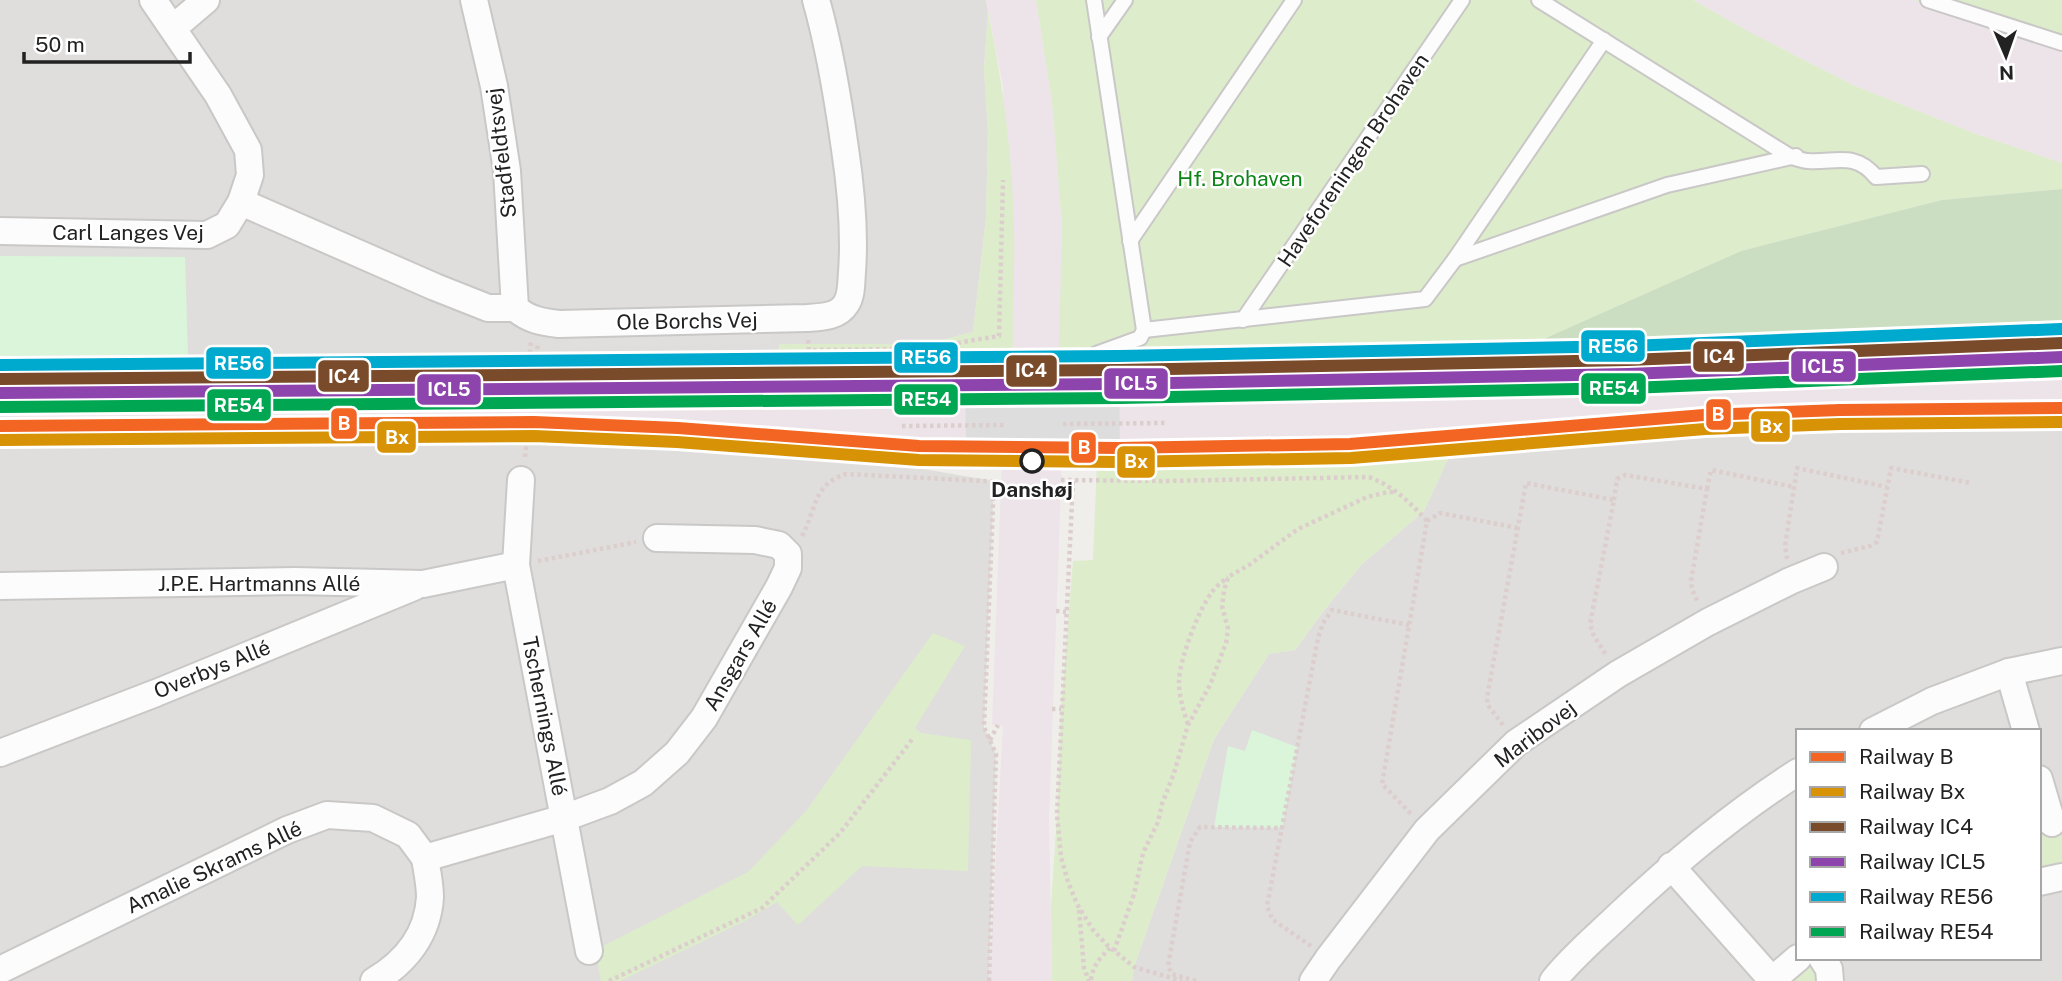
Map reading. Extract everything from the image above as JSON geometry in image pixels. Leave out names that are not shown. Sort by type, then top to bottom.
[{"type":"street","points":[[153,0],[218,95],[248,150],[250,175],[241,202]]},
{"type":"street","points":[[173,28],[206,0]]},
{"type":"street","name":"Stadfeldtsvej","points":[[474,0],[494,86],[507,171],[515,308]]},
{"type":"street","name":"Ole Borchs Vej","points":[[241,202],[435,287],[488,308],[515,308],[541,322],[559,324],[813,318],[833,315],[846,306],[850,293],[853,221],[847,165],[825,34],[816,0]]},
{"type":"street","name":"Carl Langes Vej","points":[[0,231],[207,235],[227,225],[241,202]]},
{"type":"street","name":"Tschernings Allé","points":[[521,480],[516,565],[589,951]]},
{"type":"street","points":[[657,538],[755,540],[779,545],[788,554]]},
{"type":"street","name":"Ansgars Allé","points":[[425,858],[564,818],[610,801],[643,783],[677,753],[704,718],[779,587],[788,568],[788,554]]},
{"type":"street","name":"J.P.E. Hartmanns Allé","points":[[0,586],[295,581],[423,584],[516,565]]},
{"type":"street","name":"Maribovej","points":[[1312,981],[1427,830],[1516,743],[1618,674],[1708,622],[1790,580],[1824,567]]},
{"type":"street","name":"Overbys Allé","points":[[0,753],[423,584]]},
{"type":"street","points":[[1877,729],[1932,701],[2009,672],[2062,661]]},
{"type":"street","points":[[2009,672],[2025,729]]},
{"type":"street","points":[[1553,981],[1671,866],[1753,801],[1796,773]]},
{"type":"street","points":[[2041,786],[2051,823]]},
{"type":"street","name":"Amalie Skrams Allé","points":[[0,970],[287,830],[327,815],[373,818],[408,835],[425,858]]},
{"type":"street","points":[[374,981],[400,962],[417,942],[427,919],[430,895],[425,858]]},
{"type":"street","points":[[1671,866],[1771,981],[1796,960]]},
{"type":"street","points":[[2041,882],[2062,877]]},
{"type":"street","points":[[1823,960],[1829,969],[1829,981]]},
{"type":"lane","points":[[1094,0],[1144,331],[1140,338],[1096,354]]},
{"type":"lane","points":[[1100,37],[1125,0]]},
{"type":"lane","points":[[1130,241],[1294,0]]},
{"type":"lane","name":"Haveforeningen Brohaven","points":[[1243,320],[1462,0]]},
{"type":"lane","points":[[1539,0],[1791,157],[1807,161],[1851,160],[1866,167],[1876,177],[1922,174]]},
{"type":"lane","points":[[1927,0],[2062,43]]},
{"type":"lane","points":[[1144,331],[1425,299],[1604,40]]},
{"type":"lane","points":[[1455,259],[1667,185],[1811,152]]},
{"type":"path","points":[[930,352],[940,347],[999,336],[1003,180]]},
{"type":"path","points":[[808,340],[809,350],[896,349],[961,356],[965,361],[1065,360],[1096,354]]},
{"type":"path","points":[[1063,424],[1165,424]]},
{"type":"path","points":[[902,426],[1004,425]]},
{"type":"path","points":[[1790,580],[1785,546],[1797,468],[1887,487]]},
{"type":"path","points":[[1824,567],[1825,556],[1878,542],[1891,468],[1971,483]]},
{"type":"path","points":[[1708,622],[1692,589],[1691,581],[1711,470],[1794,487]]},
{"type":"path","points":[[788,554],[803,535],[820,490],[833,478],[846,474],[1002,482]]},
{"type":"path","points":[[1618,674],[1594,636],[1590,624],[1616,478],[1625,475],[1707,489]]},
{"type":"path","points":[[1061,480],[1369,477],[1398,492],[1427,520]]},
{"type":"path","points":[[989,981],[996,754],[984,727],[994,481]]},
{"type":"path","points":[[1073,481],[1057,815],[1060,846],[1068,882],[1079,908],[1093,930],[1112,950],[1134,967],[1182,981]]},
{"type":"path","points":[[1516,743],[1487,704],[1526,483],[1614,500]]},
{"type":"path","points":[[1188,725],[1180,700],[1179,679],[1194,625],[1212,592],[1228,577],[1298,529],[1367,497],[1398,492]]},
{"type":"path","points":[[1427,520],[1440,513],[1518,528]]},
{"type":"path","points":[[1427,520],[1382,784],[1427,830]]},
{"type":"path","points":[[516,565],[657,538]]},
{"type":"path","points":[[1090,981],[1096,963],[1112,950],[1134,894],[1143,853],[1158,822],[1188,725],[1210,684],[1226,643],[1228,629],[1222,606],[1228,577]]},
{"type":"path","points":[[1328,958],[1272,919],[1268,906],[1318,638],[1323,623],[1332,610],[1409,625]]},
{"type":"path","points":[[1056,611],[1066,612]]},
{"type":"path","points":[[1052,709],[1061,709]]},
{"type":"path","points":[[990,741],[998,725]]},
{"type":"path","points":[[608,981],[762,908],[840,833],[914,737]]},
{"type":"path","points":[[1196,981],[1172,974],[1168,966],[1190,842],[1200,827],[1282,828]]},
{"type":"path","points":[[1079,908],[1084,968],[1090,981]]},
{"type":"shaded area","points":[[0,0],[986,0],[986,218],[973,332],[926,344],[779,344],[779,361],[0,367]]},
{"type":"shaded area","points":[[986,0],[1036,0],[1052,101],[1062,225],[1060,353],[1211,357],[1519,350],[2062,189],[2062,420],[1712,426],[1400,453],[1293,458],[1062,458],[1049,821],[1052,981],[989,981],[1003,726],[992,725],[1002,458],[846,456],[846,451],[558,431],[0,436],[0,368],[779,361],[1013,355],[1003,86]]},
{"type":"shaded area","points":[[1693,0],[1914,0],[2062,50],[2062,163],[1976,134],[1855,86]]},
{"type":"shaded area","points":[[779,326],[766,344],[566,347],[574,329]]},
{"type":"shaded area","points":[[2062,420],[2062,981],[1132,981],[1134,967],[1214,739],[1269,654],[1295,650],[1361,565],[1424,511],[1453,448],[1712,426]]},
{"type":"shaded area","points":[[558,431],[846,451],[846,456],[994,481],[984,727],[996,754],[989,981],[0,981],[0,436]]},
{"type":"green space","name":"Hf. Brohaven","points":[[1036,0],[1693,0],[1855,86],[1976,134],[2062,163],[2062,189],[1942,200],[1741,251],[1519,350],[1211,357],[1059,353],[1062,225],[1052,101]]},
{"type":"green space","points":[[1914,0],[2062,0],[2062,50]]},
{"type":"green space","points":[[988,12],[1003,93],[1012,176],[1013,355],[780,361],[779,344],[926,344],[973,332],[986,218],[988,132],[984,69]]},
{"type":"green space","points":[[2062,189],[2062,329],[1519,350],[1741,251],[1942,200]]},
{"type":"green space","points":[[0,256],[185,257],[188,355],[0,356]]},
{"type":"green space","points":[[1453,448],[1424,511],[1361,565],[1295,650],[1269,654],[1214,739],[1134,967],[1132,981],[1052,981],[1051,907],[1061,709],[1073,561],[1093,560],[1097,461],[1142,458],[1307,457]]},
{"type":"green space","points":[[933,633],[965,646],[915,728],[921,733],[971,740],[968,871],[862,866],[798,925],[777,902],[743,922],[620,981],[601,981],[595,950],[748,872],[806,811]]},
{"type":"green space","points":[[1252,730],[1297,747],[1282,828],[1214,827],[1228,746],[1245,751]]},
{"type":"green space","points":[[2062,828],[2062,870],[2041,875],[2041,833]]},
{"type":"green space","points":[[1805,965],[1813,965],[1822,981],[1785,981]]},
{"type":"pier","points":[[1119,356],[1120,458],[966,458],[965,357]]},
{"type":"rail line","name":"RE56","points":[[0,365],[1119,356],[1628,346],[2061,329]]},
{"type":"rail line","name":"IC4","points":[[0,379],[1119,370],[1628,360],[2062,343]]},
{"type":"rail line","name":"ICL5","points":[[0,393],[1119,384],[1628,374],[2062,357]]},
{"type":"rail line","name":"RE54","points":[[0,407],[1120,398],[1629,388],[2062,371]]},
{"type":"rail line","name":"B","points":[[0,426],[534,422],[678,428],[919,446],[1119,448],[1350,444],[1704,415],[1840,410],[2062,408]]},
{"type":"rail line","name":"Bx","points":[[0,440],[534,436],[677,442],[919,460],[1119,462],[1351,458],[1705,429],[1840,424],[2062,422]]},
{"type":"place","name":"Danshøj","points":[[1032,461]]}]
